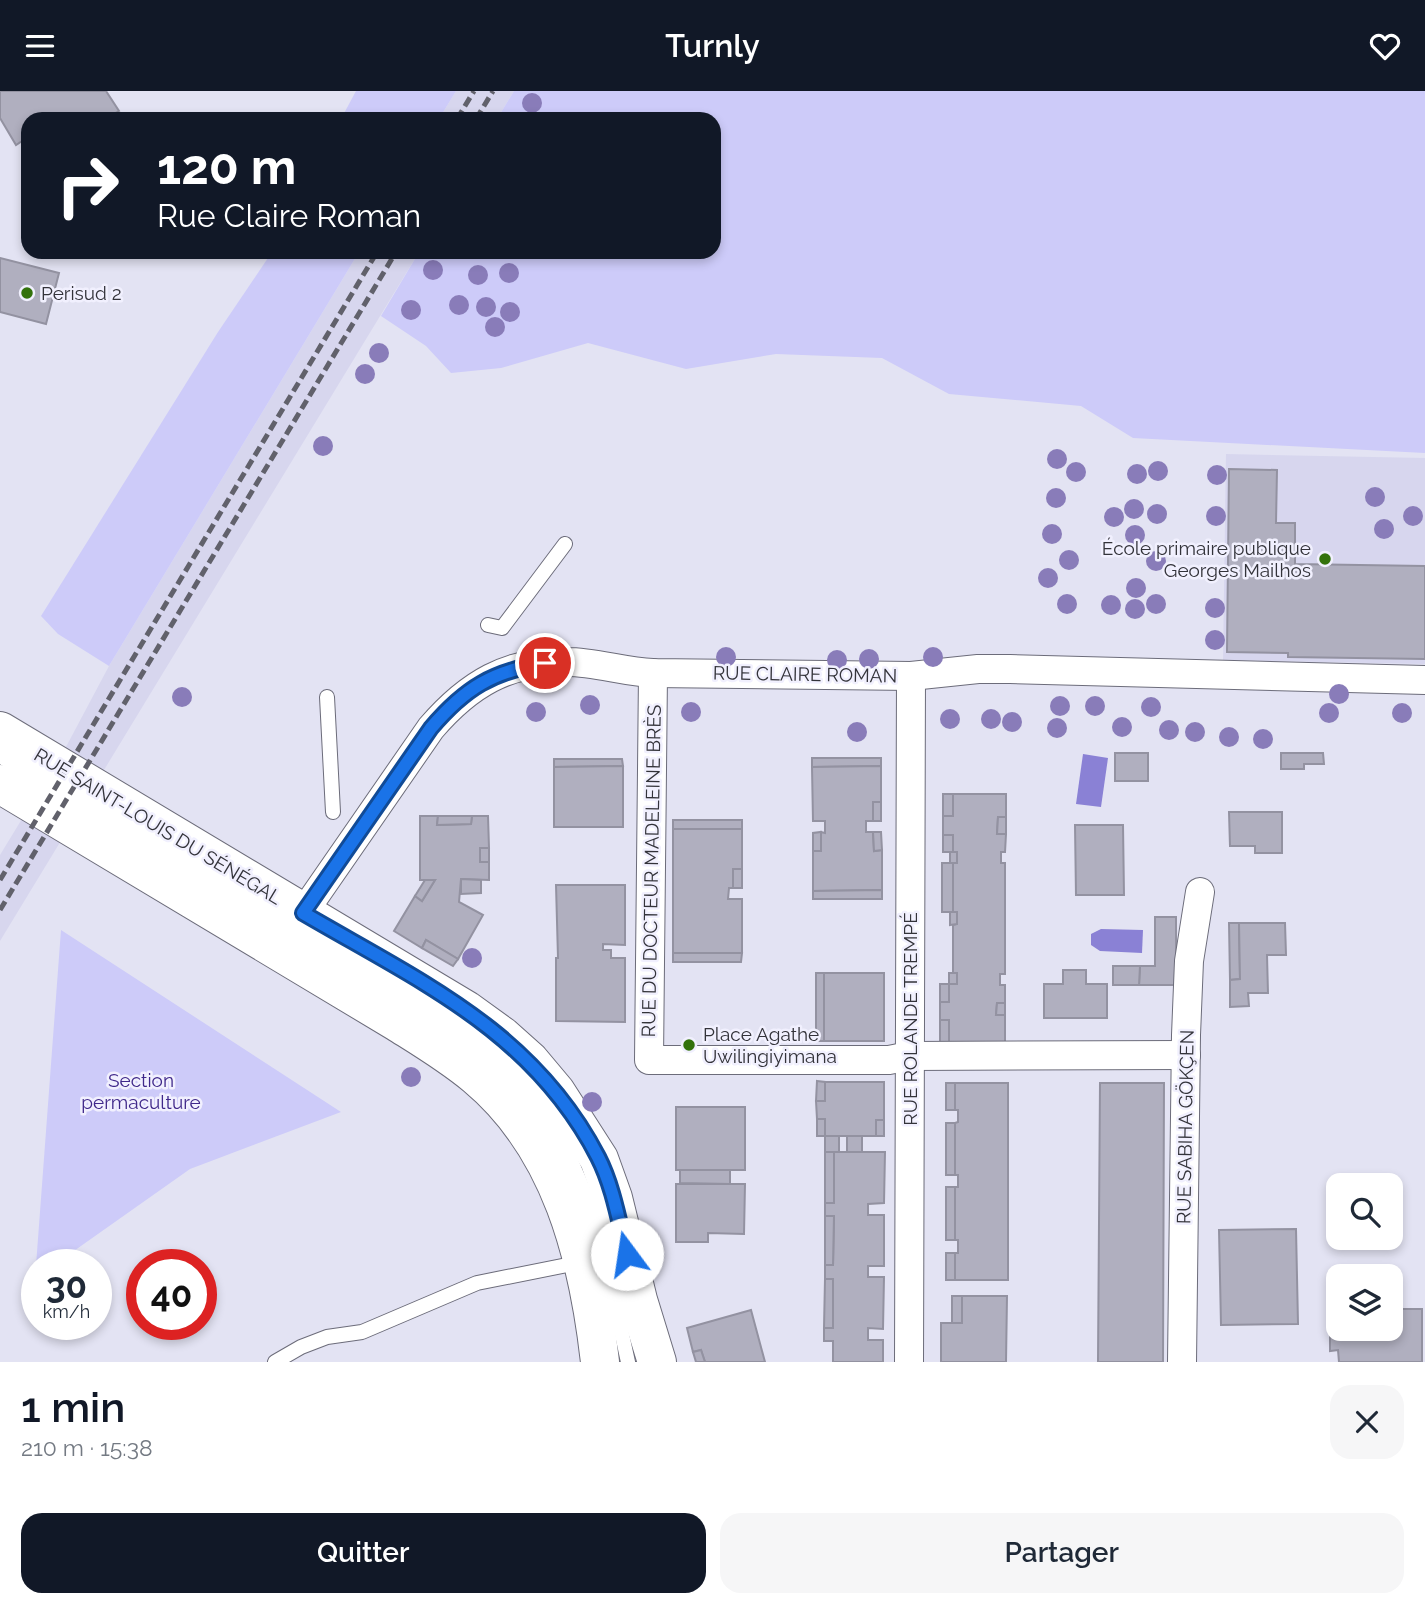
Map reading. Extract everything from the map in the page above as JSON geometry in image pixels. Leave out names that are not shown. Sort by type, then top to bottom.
[{"type":"street","name":"RUE CLAIRE ROMAN","points":[[303,913],[431,728],[465,692],[515,668],[569,661],[653,673],[911,676],[978,669],[1010,669],[1425,680]]},
{"type":"street","name":"RUE DU DOCTEUR MADELEINE BRÈS","points":[[653,673],[649,1060],[889,1059],[909,1056]]},
{"type":"street","name":"RUE ROLANDE TREMPÉ","points":[[909,1362],[911,676]]},
{"type":"street","name":"RUE SAINT-LOUIS DU SÉNÉGAL","points":[[0,731],[466,1010],[521,1053],[556,1092],[599,1159],[613,1198],[638,1300],[657,1362]]},
{"type":"street","points":[[0,785],[397,1022],[448,1054],[478,1078],[521,1122],[540,1149],[568,1208],[583,1262],[596,1325],[600,1362]]},
{"type":"street","name":"RUE SABIHA GÖKÇEN","points":[[1182,1362],[1189,961],[1200,892]]},
{"type":"street","points":[[909,1056],[1186,1055]]},
{"type":"lane","points":[[488,625],[502,628],[565,544]]},
{"type":"lane","points":[[327,697],[332,812]]},
{"type":"lane","name":"RUE SAINT-LOUIS DU SÉNÉGAL","points":[[0,756],[428,1014],[497,1063],[534,1101],[556,1131],[575,1167],[590,1204],[602,1247],[628,1362]]},
{"type":"lane","points":[[275,1362],[301,1347],[327,1337],[362,1332],[477,1283],[583,1262]]},
{"type":"shaded area","points":[[456,91],[514,91],[501,112],[443,112]]},
{"type":"shaded area","points":[[355,259],[415,259],[0,941],[0,855],[67,745],[109,666]]},
{"type":"shaded area","name":"École primaire publique Georges Mailhos","points":[[1226,454],[1425,458],[1425,664],[1223,660]]},
{"type":"shaded area","points":[[1083,754],[1108,758],[1101,807],[1076,804]]},
{"type":"shaded area","points":[[1101,929],[1143,930],[1142,953],[1100,951],[1091,945],[1091,934]]},
{"type":"green space","points":[[356,91],[456,91],[443,112],[345,112]]},
{"type":"green space","points":[[514,91],[1425,91],[1425,453],[1133,438],[1081,406],[949,394],[882,358],[776,354],[686,369],[588,343],[501,368],[451,373],[426,346],[381,316],[415,259],[721,259],[721,112],[501,112]]},
{"type":"green space","points":[[267,259],[355,259],[109,666],[58,634],[41,616],[218,332]]},
{"type":"green space","name":"Section permaculture","points":[[61,930],[341,1112],[190,1169],[77,1249],[37,1249]]},
{"type":"building","points":[[0,91],[106,91],[119,111],[21,112],[21,142],[16,145],[0,118]]},
{"type":"building","name":"Perisud 2","points":[[0,258],[59,273],[46,324],[0,312]]},
{"type":"building","points":[[1229,469],[1277,470],[1276,523],[1295,523],[1295,564],[1425,566],[1425,659],[1288,657],[1288,653],[1227,652]]},
{"type":"building","points":[[1115,753],[1148,753],[1148,781],[1115,781]]},
{"type":"building","points":[[1281,753],[1323,753],[1324,764],[1304,764],[1304,769],[1281,769]]},
{"type":"building","points":[[812,758],[881,758],[881,766],[812,767]]},
{"type":"building","points":[[554,759],[622,759],[623,766],[554,767]]},
{"type":"building","points":[[623,766],[623,827],[554,827],[554,767]]},
{"type":"building","points":[[881,766],[881,802],[873,802],[873,821],[866,821],[866,832],[873,832],[874,851],[882,850],[882,890],[813,891],[813,851],[821,851],[821,832],[825,833],[825,821],[813,821],[812,767]]},
{"type":"building","points":[[943,794],[953,794],[953,816],[943,816]]},
{"type":"building","points":[[953,794],[1006,794],[1006,817],[998,817],[997,834],[1006,834],[1005,852],[1001,852],[1001,863],[1005,863],[1005,974],[1000,974],[1000,985],[1005,985],[1005,1003],[997,1003],[996,1015],[1005,1015],[1005,1042],[949,1042],[949,1020],[940,1020],[940,1002],[949,1002],[949,984],[957,984],[957,973],[953,973],[953,925],[957,924],[957,912],[953,912],[953,863],[957,863],[957,852],[953,852],[953,835],[943,835],[943,816],[953,816]]},
{"type":"building","points":[[873,802],[881,802],[881,821],[873,821]]},
{"type":"building","points":[[1229,812],[1282,812],[1282,853],[1255,853],[1255,846],[1230,846]]},
{"type":"building","points":[[420,816],[438,816],[437,825],[471,824],[472,816],[488,816],[489,848],[480,848],[480,862],[489,862],[489,880],[461,879],[459,902],[483,915],[458,959],[426,940],[422,948],[394,931],[415,896],[422,901],[435,880],[420,880]]},
{"type":"building","points":[[438,816],[472,816],[471,824],[437,825]]},
{"type":"building","points":[[998,817],[1006,817],[1006,834],[997,834]]},
{"type":"building","points":[[673,820],[742,820],[742,829],[673,829]]},
{"type":"building","points":[[1075,825],[1123,825],[1124,895],[1076,895]]},
{"type":"building","points":[[673,829],[742,829],[742,869],[733,869],[733,888],[729,888],[728,899],[742,899],[742,953],[673,953]]},
{"type":"building","points":[[821,832],[821,851],[813,851],[813,833]]},
{"type":"building","points":[[873,832],[881,832],[882,850],[874,851]]},
{"type":"building","points":[[943,835],[953,835],[953,852],[943,852]]},
{"type":"building","points":[[480,848],[489,848],[489,862],[480,862]]},
{"type":"building","points":[[950,852],[957,852],[957,863],[950,863]]},
{"type":"building","points":[[942,863],[953,863],[953,912],[942,912]]},
{"type":"building","points":[[733,869],[742,869],[742,888],[733,888]]},
{"type":"building","points":[[461,879],[481,880],[481,893],[461,894]]},
{"type":"building","points":[[425,880],[435,880],[422,901],[415,896]]},
{"type":"building","points":[[556,885],[625,885],[625,945],[603,944],[603,950],[611,950],[611,958],[625,958],[625,1022],[556,1021]]},
{"type":"building","points":[[882,890],[882,899],[813,899],[813,891]]},
{"type":"building","points":[[950,912],[957,912],[957,924],[950,925]]},
{"type":"building","points":[[1155,917],[1176,917],[1176,985],[1139,985],[1140,966],[1155,966]]},
{"type":"building","points":[[1229,923],[1239,923],[1240,979],[1230,980]]},
{"type":"building","points":[[1239,923],[1285,923],[1286,955],[1267,955],[1268,993],[1248,993],[1249,1006],[1230,1007],[1230,980],[1240,979]]},
{"type":"building","points":[[426,940],[458,959],[453,966],[422,948]]},
{"type":"building","points":[[673,953],[742,953],[741,962],[673,962]]},
{"type":"building","points":[[1113,966],[1140,966],[1139,985],[1113,985]]},
{"type":"building","points":[[1063,970],[1086,970],[1086,984],[1107,984],[1107,1018],[1044,1018],[1044,984],[1063,984]]},
{"type":"building","points":[[816,973],[824,973],[824,1041],[816,1041]]},
{"type":"building","points":[[824,973],[884,973],[884,1041],[824,1041]]},
{"type":"building","points":[[949,973],[957,973],[957,984],[949,984]]},
{"type":"building","points":[[940,984],[949,984],[949,1002],[940,1002]]},
{"type":"building","points":[[997,1003],[1005,1003],[1005,1015],[996,1015]]},
{"type":"building","points":[[940,1020],[949,1020],[949,1042],[940,1042]]},
{"type":"building","points":[[817,1081],[825,1082],[825,1101],[816,1101]]},
{"type":"building","points":[[825,1082],[884,1082],[884,1120],[876,1120],[876,1136],[825,1136],[825,1119],[817,1119],[816,1101],[825,1101]]},
{"type":"building","points":[[946,1083],[955,1083],[955,1110],[946,1110]]},
{"type":"building","points":[[955,1083],[1008,1083],[1008,1280],[955,1280],[958,1240],[955,1240],[955,1187],[958,1187],[958,1175],[955,1175],[955,1123],[958,1122],[958,1110],[955,1110]]},
{"type":"building","points":[[1100,1083],[1164,1083],[1163,1362],[1098,1362]]},
{"type":"building","points":[[676,1107],[745,1107],[745,1170],[676,1170]]},
{"type":"building","points":[[817,1119],[825,1119],[825,1136],[817,1136]]},
{"type":"building","points":[[876,1120],[884,1120],[884,1136],[876,1136]]},
{"type":"building","points":[[946,1123],[955,1123],[955,1175],[946,1175]]},
{"type":"building","points":[[825,1136],[839,1136],[839,1152],[825,1152]]},
{"type":"building","points":[[847,1136],[862,1136],[862,1152],[847,1152]]},
{"type":"building","points":[[825,1152],[834,1152],[834,1203],[825,1203]]},
{"type":"building","points":[[834,1152],[885,1152],[884,1203],[868,1204],[868,1215],[884,1215],[884,1266],[868,1266],[868,1277],[884,1277],[883,1329],[868,1328],[868,1340],[883,1340],[883,1362],[833,1362],[833,1341],[824,1341],[824,1328],[833,1328],[833,1279],[825,1279],[825,1265],[833,1265],[834,1216],[825,1216],[825,1203],[834,1203]]},
{"type":"building","points":[[680,1170],[730,1170],[730,1184],[680,1183]]},
{"type":"building","points":[[676,1184],[745,1184],[744,1234],[708,1233],[708,1242],[676,1242]]},
{"type":"building","points":[[946,1187],[955,1187],[955,1240],[946,1240]]},
{"type":"building","points":[[825,1216],[834,1216],[833,1265],[825,1265]]},
{"type":"building","points":[[1296,1229],[1298,1324],[1221,1325],[1219,1230]]},
{"type":"building","points":[[946,1253],[955,1253],[955,1280],[946,1280]]},
{"type":"building","points":[[825,1279],[833,1279],[833,1328],[824,1328]]},
{"type":"building","points":[[952,1296],[962,1296],[962,1323],[952,1323]]},
{"type":"building","points":[[962,1296],[1007,1296],[1006,1362],[941,1362],[941,1323],[962,1323]]},
{"type":"building","points":[[1403,1309],[1422,1309],[1422,1362],[1339,1362],[1338,1350],[1330,1351],[1330,1341],[1403,1341]]},
{"type":"building","points":[[751,1310],[765,1362],[705,1362],[701,1350],[693,1352],[687,1328]]},
{"type":"building","points":[[701,1350],[705,1362],[696,1362],[693,1352]]},
{"type":"railway","points":[[461,112],[474,91]]},
{"type":"railway","points":[[480,112],[493,91]]},
{"type":"railway","points":[[0,880],[373,259]]},
{"type":"railway","points":[[0,910],[392,259]]},
{"type":"place","name":"Perisud 2","points":[[27,293]]},
{"type":"place","name":"École primaire publique Georges Mailhos","points":[[1325,559]]},
{"type":"place","name":"Place Agathe Uwilingiyimana","points":[[689,1045]]},
{"type":"route","points":[[545,663],[515,668],[490,679],[465,692],[448,709],[431,728],[303,913],[466,1010],[502,1036],[530,1062],[556,1092],[599,1159],[613,1198],[627,1254]]}]
